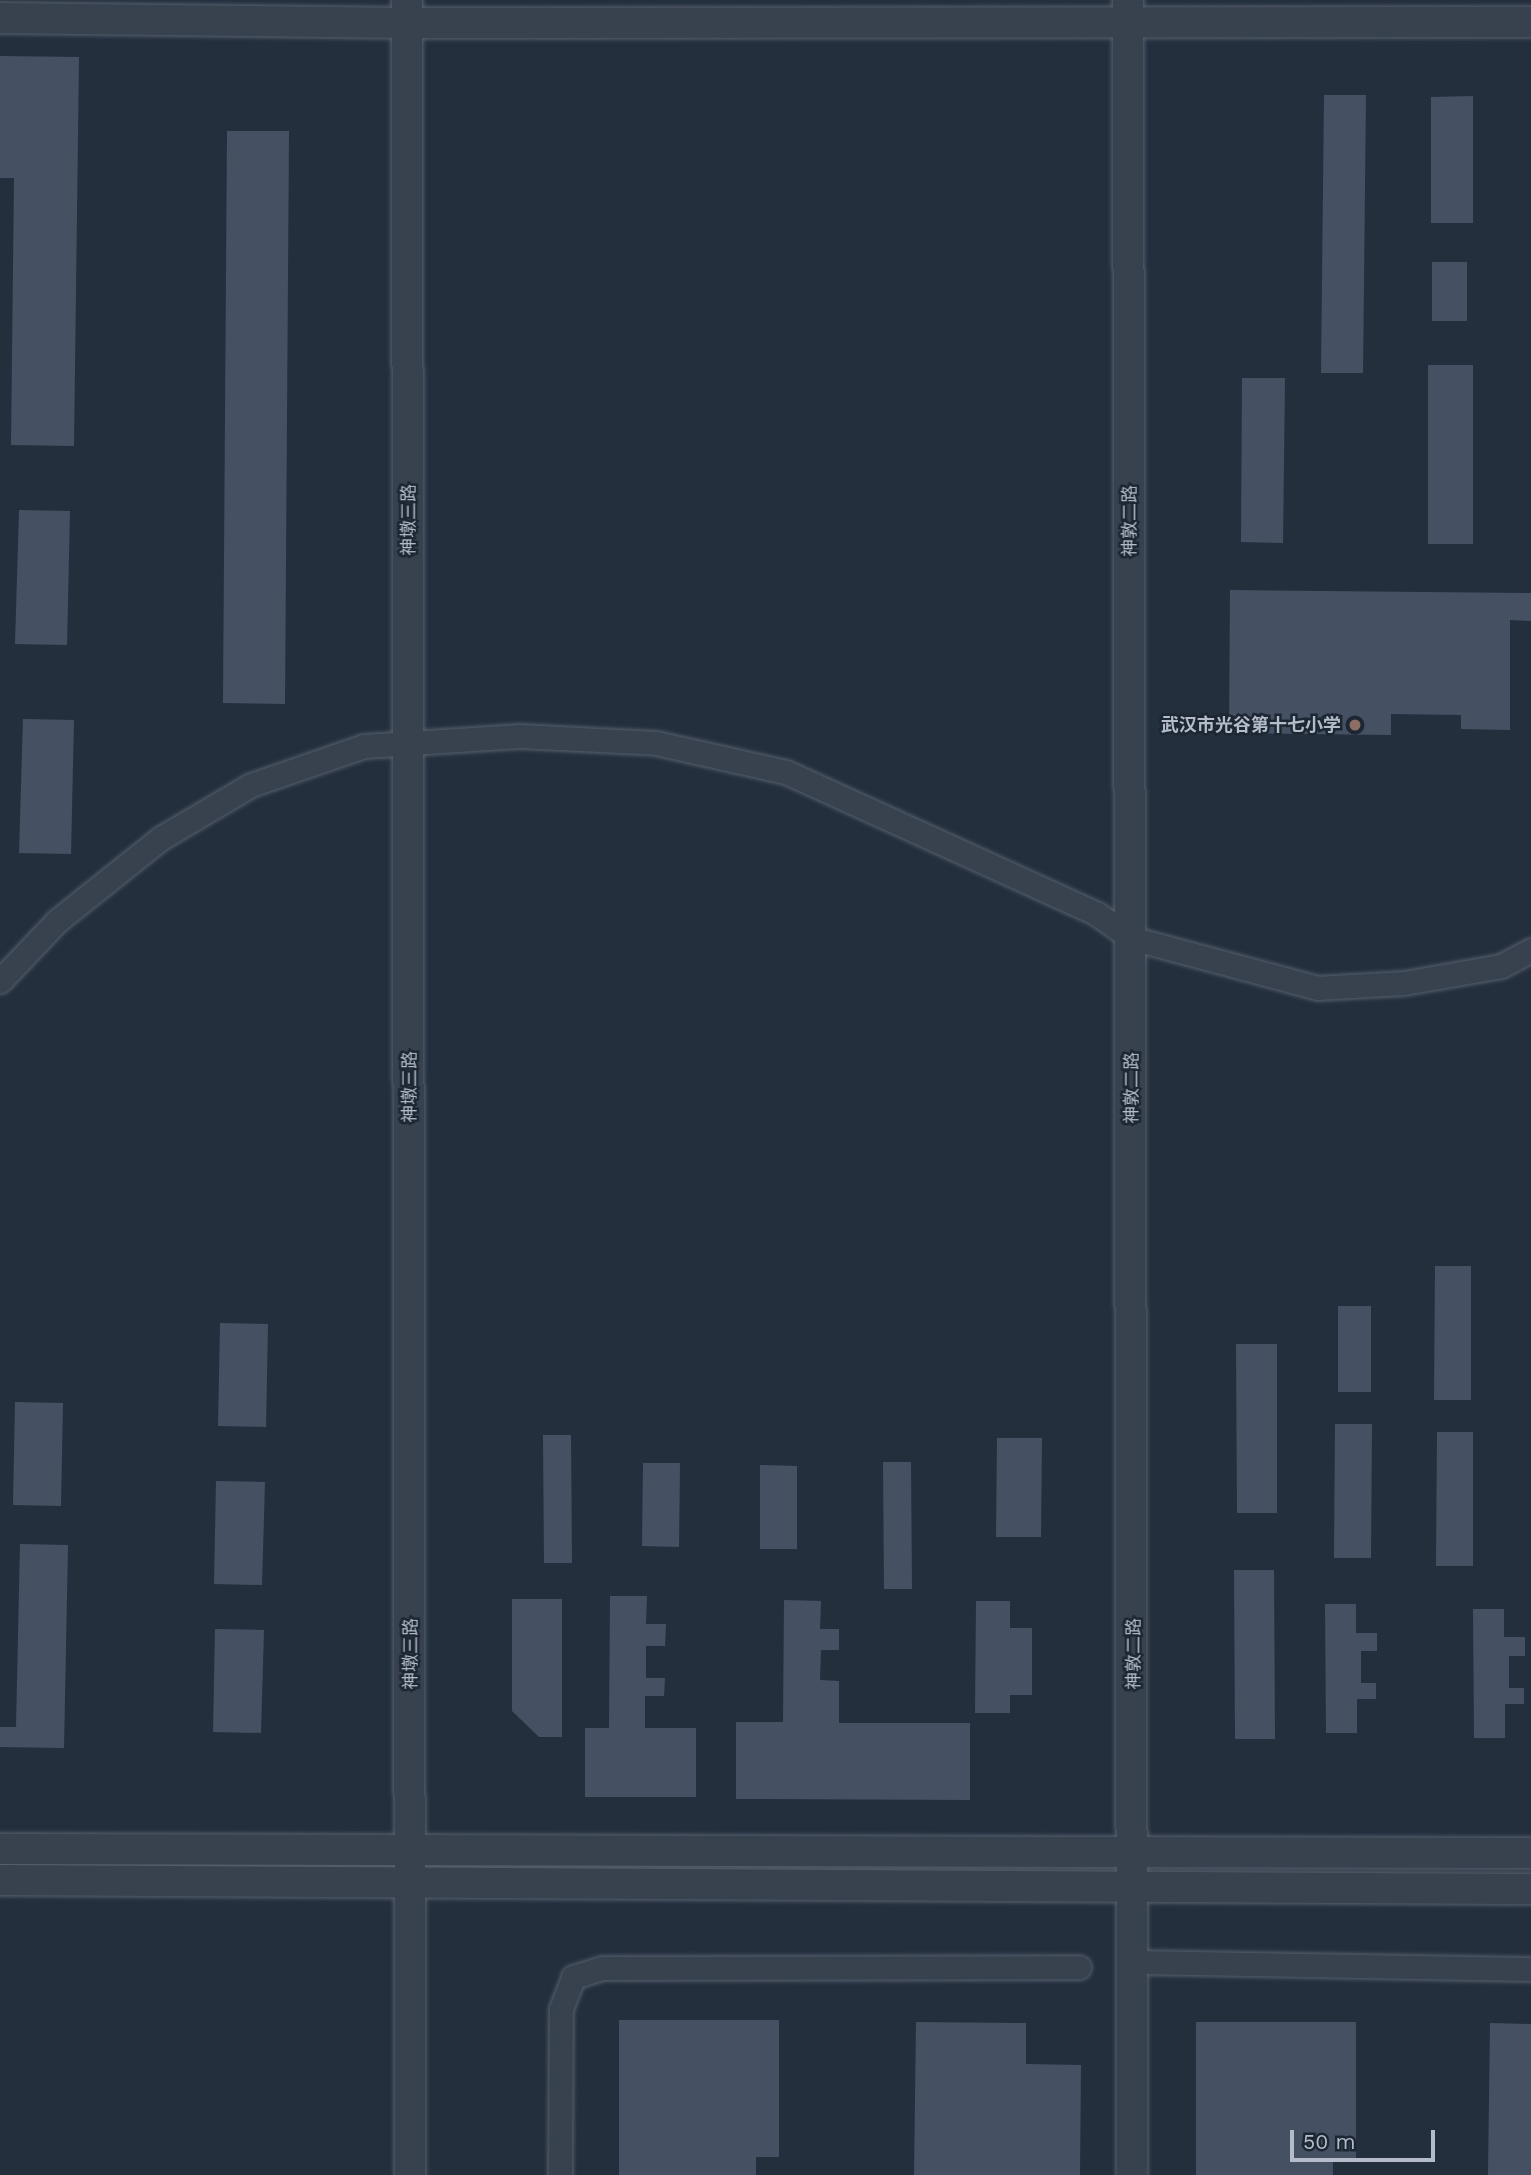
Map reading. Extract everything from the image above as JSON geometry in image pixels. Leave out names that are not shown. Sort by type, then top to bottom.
[{"type":"street","points":[[0,18],[407,12],[1128,11],[1531,22]]},
{"type":"street","name":"神敦二路","points":[[1128,11],[1135,1855],[1132,2175]]},
{"type":"street","name":"神墩三路","points":[[407,12],[412,1849],[410,2175]]},
{"type":"street","points":[[0,981],[57,921],[160,838],[251,785],[364,746],[520,736],[656,743],[786,772],[1097,915],[1131,938],[1317,988],[1428,978],[1501,965],[1531,950]]},
{"type":"street","points":[[0,1849],[412,1849],[1135,1855],[1531,1853]]},
{"type":"street","points":[[0,1880],[412,1880],[1531,1889]]},
{"type":"street","points":[[1134,1962],[1531,1969]]},
{"type":"street","points":[[560,2175],[561,2009],[573,1978],[602,1968],[1079,1967]]},
{"type":"building","points":[[0,56],[79,57],[74,446],[11,445],[14,178],[0,178]]},
{"type":"building","points":[[1324,95],[1366,95],[1363,373],[1321,373]]},
{"type":"building","points":[[1473,96],[1473,223],[1431,223],[1431,97]]},
{"type":"building","points":[[227,131],[289,131],[285,704],[223,703]]},
{"type":"building","points":[[1432,262],[1467,262],[1467,321],[1432,321]]},
{"type":"building","points":[[1428,365],[1473,365],[1473,544],[1428,544]]},
{"type":"building","points":[[1242,378],[1285,378],[1283,543],[1241,542]]},
{"type":"building","points":[[19,510],[70,511],[67,645],[15,644]]},
{"type":"building","points":[[1230,590],[1531,593],[1531,621],[1510,620],[1510,730],[1461,729],[1461,715],[1391,714],[1391,735],[1229,733]]},
{"type":"building","points":[[23,719],[74,720],[71,854],[19,853]]},
{"type":"building","points":[[1435,1266],[1471,1266],[1471,1400],[1434,1400]]},
{"type":"building","points":[[1338,1306],[1371,1306],[1371,1392],[1338,1392]]},
{"type":"building","points":[[220,1323],[268,1324],[266,1427],[218,1426]]},
{"type":"building","points":[[1236,1344],[1277,1344],[1277,1513],[1237,1513]]},
{"type":"building","points":[[15,1402],[63,1403],[61,1506],[13,1505]]},
{"type":"building","points":[[1335,1424],[1372,1424],[1371,1558],[1334,1558]]},
{"type":"building","points":[[1437,1432],[1473,1432],[1473,1566],[1436,1566]]},
{"type":"building","points":[[543,1435],[571,1435],[572,1563],[544,1563]]},
{"type":"building","points":[[997,1438],[1042,1438],[1041,1537],[996,1537]]},
{"type":"building","points":[[883,1462],[911,1462],[912,1589],[884,1589]]},
{"type":"building","points":[[643,1463],[680,1463],[679,1547],[642,1546]]},
{"type":"building","points":[[760,1465],[797,1466],[797,1549],[760,1549]]},
{"type":"building","points":[[216,1481],[265,1482],[262,1585],[214,1584]]},
{"type":"building","points":[[20,1544],[68,1545],[64,1748],[0,1747],[0,1727],[16,1727]]},
{"type":"building","points":[[1234,1570],[1274,1570],[1275,1739],[1235,1739]]},
{"type":"building","points":[[610,1596],[647,1596],[646,1624],[666,1624],[665,1646],[646,1646],[646,1678],[665,1678],[664,1696],[645,1696],[645,1728],[696,1728],[696,1797],[585,1797],[585,1728],[609,1728]]},
{"type":"building","points":[[512,1599],[562,1599],[562,1737],[539,1737],[512,1711]]},
{"type":"building","points":[[784,1600],[821,1601],[820,1629],[839,1629],[839,1650],[821,1650],[820,1680],[839,1681],[839,1723],[970,1723],[970,1800],[736,1799],[736,1722],[783,1722]]},
{"type":"building","points":[[976,1601],[1010,1601],[1010,1628],[1032,1628],[1032,1695],[1010,1695],[1010,1713],[975,1713]]},
{"type":"building","points":[[1325,1604],[1356,1604],[1356,1633],[1377,1633],[1377,1651],[1361,1651],[1361,1683],[1376,1683],[1376,1699],[1357,1699],[1357,1733],[1326,1733]]},
{"type":"building","points":[[1473,1609],[1504,1609],[1504,1637],[1525,1637],[1525,1656],[1509,1656],[1509,1688],[1524,1688],[1524,1704],[1505,1704],[1505,1738],[1474,1738]]},
{"type":"building","points":[[215,1629],[264,1630],[261,1733],[213,1732]]},
{"type":"building","points":[[619,2020],[779,2020],[779,2157],[756,2157],[756,2175],[619,2175]]},
{"type":"building","points":[[916,2022],[1026,2023],[1026,2064],[1081,2065],[1080,2175],[914,2175]]},
{"type":"building","points":[[1196,2022],[1356,2022],[1356,2159],[1333,2159],[1333,2175],[1196,2175]]},
{"type":"building","points":[[1490,2023],[1531,2024],[1531,2175],[1488,2175]]},
{"type":"place","name":"武汉市光谷第十七小学","points":[[1355,725]]}]
